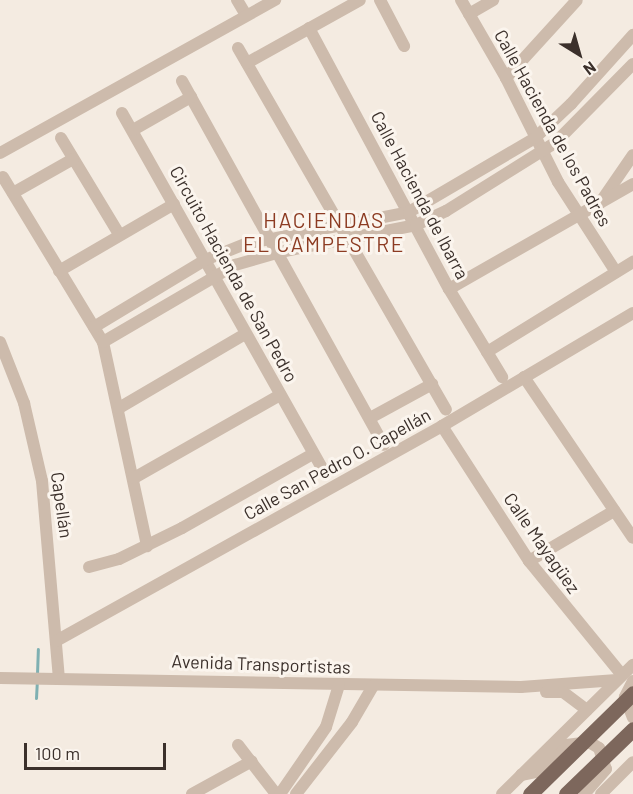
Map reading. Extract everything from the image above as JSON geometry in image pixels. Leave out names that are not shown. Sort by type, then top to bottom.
[{"type":"main road","points":[[530,794],[633,693]]},
{"type":"main road","points":[[566,794],[633,729]]},
{"type":"street","points":[[237,0],[246,15]]},
{"type":"street","points":[[0,153],[275,0]]},
{"type":"street","points":[[247,63],[360,0]]},
{"type":"street","points":[[380,0],[404,46]]},
{"type":"street","name":"Calle Hacienda de los Padres","points":[[461,0],[506,78],[535,138],[578,216],[616,272]]},
{"type":"street","points":[[469,14],[493,0]]},
{"type":"street","points":[[506,78],[577,0]]},
{"type":"street","name":"Calle Hacienda de Ibarra","points":[[309,28],[449,290],[502,377]]},
{"type":"street","points":[[94,327],[204,260],[272,238],[409,212],[535,138],[571,104],[633,34]]},
{"type":"street","points":[[238,48],[446,409]]},
{"type":"street","points":[[103,342],[213,276],[280,252],[350,240],[416,225],[543,152],[633,64]]},
{"type":"street","points":[[182,81],[280,252],[384,445]]},
{"type":"street","points":[[133,130],[192,97]]},
{"type":"street","name":"Circuito Hacienda de San Pedro","points":[[122,113],[325,474]]},
{"type":"street","points":[[61,138],[118,234]]},
{"type":"street","points":[[600,204],[633,155]]},
{"type":"street","points":[[13,193],[73,159]]},
{"type":"street","points":[[3,177],[103,342],[147,546]]},
{"type":"street","points":[[449,290],[633,184]]},
{"type":"street","points":[[58,271],[118,234],[174,204]]},
{"type":"street","points":[[487,352],[633,262]]},
{"type":"street","name":"Calle San Pedro O. Capellán","points":[[56,641],[442,426],[633,313]]},
{"type":"street","points":[[119,408],[245,333]]},
{"type":"street","name":"Capellán","points":[[0,342],[24,403],[42,481],[56,641],[55,678]]},
{"type":"street","points":[[524,377],[633,538]]},
{"type":"street","points":[[370,418],[432,384]]},
{"type":"street","points":[[134,478],[280,395]]},
{"type":"street","name":"Calle Mayagüez","points":[[442,426],[530,561],[624,679]]},
{"type":"street","points":[[89,567],[119,559],[147,546],[313,454]]},
{"type":"street","points":[[530,561],[614,511]]},
{"type":"street","points":[[502,794],[587,710],[624,679],[633,665]]},
{"type":"street","name":"Avenida Transportistas","points":[[0,678],[521,687],[624,679]]},
{"type":"street","points":[[624,679],[624,697],[633,718]]},
{"type":"street","points":[[238,745],[278,794],[331,714],[339,685]]},
{"type":"street","points":[[296,794],[352,722],[373,686]]},
{"type":"street","name":"Avenida Transportistas","points":[[521,687],[563,692],[587,710]]},
{"type":"street","points":[[331,714],[352,722]]},
{"type":"street","points":[[521,775],[537,772],[566,745],[589,742],[599,747],[606,769],[584,794]]},
{"type":"street","points":[[192,794],[252,761]]},
{"type":"street","points":[[601,794],[633,762]]},
{"type":"waterway","points":[[37,674],[38,649]]},
{"type":"waterway","points":[[36,698],[37,681]]},
{"type":"district","name":"HACIENDAS EL CAMPESTRE","points":[[324,232]]}]
